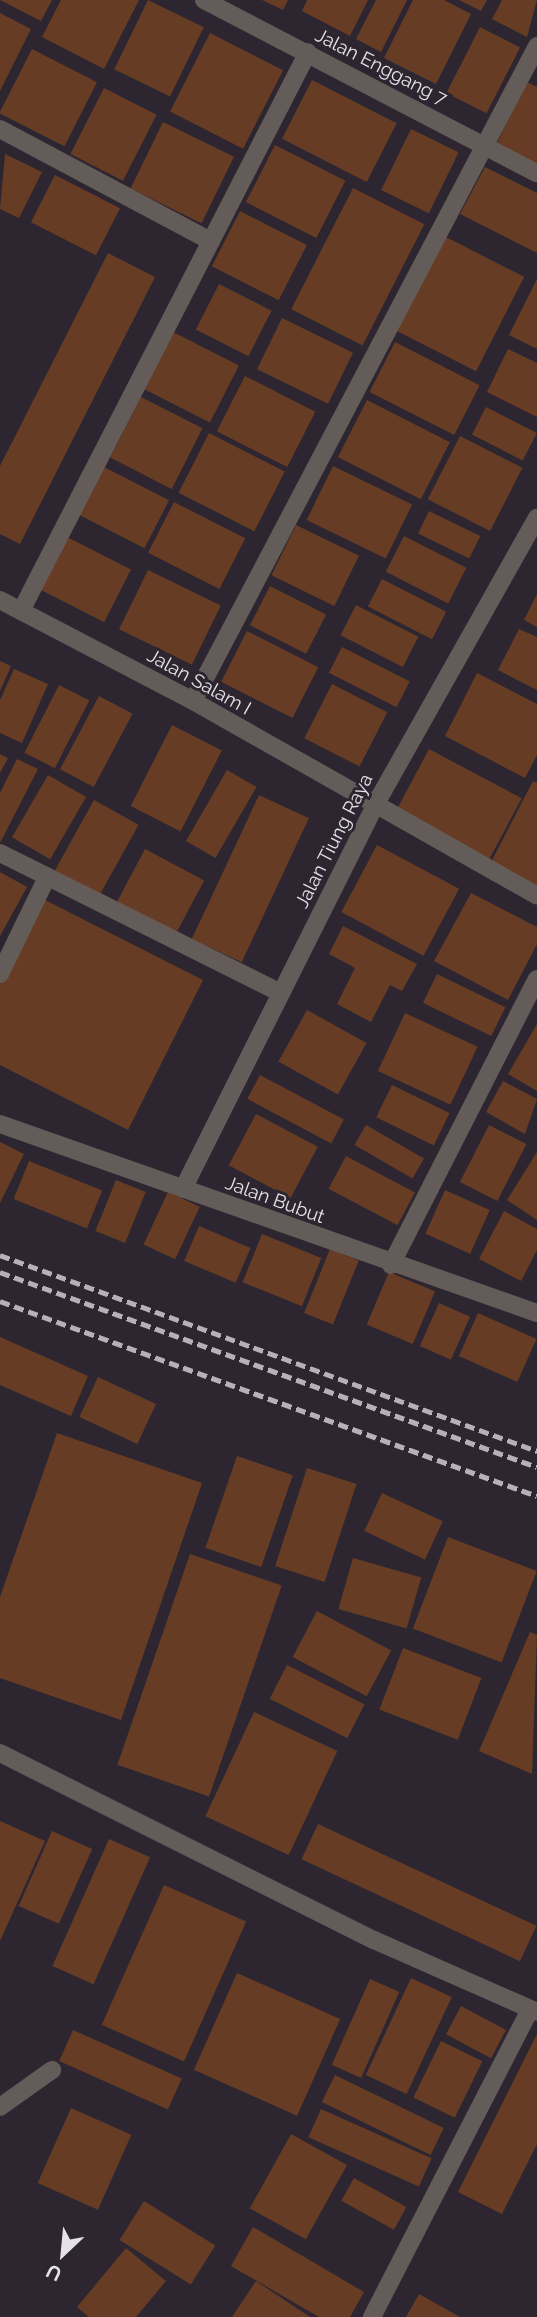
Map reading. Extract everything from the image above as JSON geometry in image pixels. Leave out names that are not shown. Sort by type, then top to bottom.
[{"type":"street","name":"Jalan Enggang 7","points":[[204,0],[537,173]]},
{"type":"street","points":[[193,701],[537,46]]},
{"type":"street","points":[[22,611],[308,52]]},
{"type":"street","points":[[0,129],[211,241]]},
{"type":"street","name":"Jalan Tiung Raya","points":[[183,1189],[374,807],[537,519]]},
{"type":"street","name":"Jalan Salam I","points":[[0,600],[193,701],[374,807],[537,896]]},
{"type":"street","points":[[0,853],[281,993]]},
{"type":"street","points":[[0,974],[47,877]]},
{"type":"street","points":[[391,1265],[537,979]]},
{"type":"street","name":"Jalan Bubut","points":[[0,1124],[391,1265],[535,1309]]},
{"type":"street","points":[[0,1753],[374,1940],[533,2010],[372,2317]]},
{"type":"street","points":[[0,2107],[52,2070]]},
{"type":"building","points":[[0,0],[52,0],[41,21]]},
{"type":"building","points":[[61,0],[139,0],[104,69],[42,37]]},
{"type":"building","points":[[148,0],[204,27],[170,96],[114,69]]},
{"type":"building","points":[[262,0],[288,0],[283,10]]},
{"type":"building","points":[[307,0],[368,0],[350,36],[302,11]]},
{"type":"building","points":[[376,0],[407,0],[381,52],[356,39]]},
{"type":"building","points":[[413,0],[444,0],[471,14],[436,84],[384,58]]},
{"type":"building","points":[[459,0],[487,0],[481,11]]},
{"type":"building","points":[[502,0],[537,0],[527,37],[492,19]]},
{"type":"building","points":[[0,13],[31,29],[0,91]]},
{"type":"building","points":[[480,27],[520,47],[486,113],[446,93]]},
{"type":"building","points":[[210,33],[283,70],[243,149],[170,111]]},
{"type":"building","points":[[32,49],[97,82],[64,146],[0,114]]},
{"type":"building","points":[[312,80],[397,123],[367,182],[282,139]]},
{"type":"building","points":[[527,82],[537,87],[537,166],[496,145]]},
{"type":"building","points":[[104,88],[157,115],[123,181],[70,154]]},
{"type":"building","points":[[163,122],[234,157],[202,223],[131,189]]},
{"type":"building","points":[[411,129],[459,152],[429,213],[381,190]]},
{"type":"building","points":[[275,145],[345,181],[316,238],[246,202]]},
{"type":"building","points":[[5,154],[42,172],[19,218],[0,209]]},
{"type":"building","points":[[485,167],[537,193],[537,253],[460,214]]},
{"type":"building","points":[[55,175],[120,208],[96,255],[31,222]]},
{"type":"building","points":[[353,188],[424,224],[363,345],[291,309]]},
{"type":"building","points":[[240,211],[307,245],[279,300],[212,266]]},
{"type":"building","points":[[444,236],[524,277],[476,371],[396,330]]},
{"type":"building","points":[[108,253],[155,277],[20,544],[0,534],[0,466]]},
{"type":"building","points":[[537,279],[537,349],[509,335]]},
{"type":"building","points":[[219,284],[272,311],[248,356],[196,329]]},
{"type":"building","points":[[282,318],[353,353],[328,404],[257,369]]},
{"type":"building","points":[[173,332],[239,366],[210,423],[144,389]]},
{"type":"building","points":[[395,342],[480,385],[454,435],[370,392]]},
{"type":"building","points":[[508,349],[537,363],[537,417],[487,392]]},
{"type":"building","points":[[245,376],[315,412],[287,467],[217,431]]},
{"type":"building","points":[[141,397],[202,428],[172,489],[110,458]]},
{"type":"building","points":[[367,400],[450,442],[421,499],[338,457]]},
{"type":"building","points":[[486,407],[537,433],[523,460],[472,435]]},
{"type":"building","points":[[209,433],[285,472],[254,531],[179,493]]},
{"type":"building","points":[[460,436],[522,468],[490,531],[428,499]]},
{"type":"building","points":[[333,466],[412,505],[386,559],[307,520]]},
{"type":"building","points":[[104,467],[169,500],[145,548],[79,515]]},
{"type":"building","points":[[174,502],[245,538],[219,589],[148,553]]},
{"type":"building","points":[[429,511],[480,536],[469,558],[418,533]]},
{"type":"building","points":[[296,525],[359,556],[334,606],[271,575]]},
{"type":"building","points":[[65,536],[131,570],[104,622],[38,589]]},
{"type":"building","points":[[404,536],[466,568],[448,603],[386,572]]},
{"type":"building","points":[[148,570],[221,606],[192,665],[119,629]]},
{"type":"building","points":[[382,579],[446,612],[432,639],[368,607]]},
{"type":"building","points":[[270,586],[326,615],[306,654],[250,625]]},
{"type":"building","points":[[537,594],[537,627],[524,620]]},
{"type":"building","points":[[356,605],[418,637],[403,667],[341,635]]},
{"type":"building","points":[[519,629],[537,637],[537,690],[498,670]]},
{"type":"building","points":[[247,631],[318,667],[292,718],[221,682]]},
{"type":"building","points":[[342,647],[410,682],[397,707],[329,673]]},
{"type":"building","points":[[0,661],[11,666],[0,691]]},
{"type":"building","points":[[14,669],[48,684],[22,743],[0,733],[0,700]]},
{"type":"building","points":[[477,673],[537,704],[537,755],[525,778],[445,736]]},
{"type":"building","points":[[332,684],[387,712],[360,766],[304,738]]},
{"type":"building","points":[[59,685],[89,700],[55,768],[24,753]]},
{"type":"building","points":[[99,696],[133,714],[94,787],[60,769]]},
{"type":"building","points":[[172,725],[222,750],[181,832],[131,806]]},
{"type":"building","points":[[429,749],[522,798],[488,861],[396,812]]},
{"type":"building","points":[[0,754],[8,758],[0,773]]},
{"type":"building","points":[[17,759],[38,769],[0,843],[0,793]]},
{"type":"building","points":[[227,770],[256,787],[215,858],[186,841]]},
{"type":"building","points":[[48,775],[86,797],[50,859],[12,837]]},
{"type":"building","points":[[533,781],[537,783],[537,891],[489,866]]},
{"type":"building","points":[[259,795],[309,818],[242,962],[192,939]]},
{"type":"building","points":[[94,800],[139,825],[98,897],[54,873]]},
{"type":"building","points":[[377,845],[459,889],[423,956],[341,912]]},
{"type":"building","points":[[145,849],[204,880],[175,936],[115,905]]},
{"type":"building","points":[[0,872],[27,887],[0,936]]},
{"type":"building","points":[[471,893],[537,927],[537,944],[508,1000],[434,961]]},
{"type":"building","points":[[43,899],[203,980],[128,1130],[0,1065],[0,984]]},
{"type":"building","points":[[343,926],[417,964],[402,991],[390,985],[371,1022],[337,1004],[355,968],[329,954]]},
{"type":"building","points":[[437,974],[505,1007],[491,1036],[423,1003]]},
{"type":"building","points":[[307,1010],[366,1043],[338,1095],[278,1062]]},
{"type":"building","points":[[405,1013],[478,1047],[450,1105],[378,1071]]},
{"type":"building","points":[[537,1024],[537,1091],[508,1074]]},
{"type":"building","points":[[260,1075],[344,1120],[331,1143],[247,1099]]},
{"type":"building","points":[[503,1081],[537,1099],[525,1134],[486,1112]]},
{"type":"building","points":[[392,1085],[450,1113],[434,1145],[376,1117]]},
{"type":"building","points":[[256,1114],[318,1147],[291,1198],[229,1165]]},
{"type":"building","points":[[366,1125],[424,1158],[413,1178],[354,1145]]},
{"type":"building","points":[[489,1125],[526,1144],[497,1201],[460,1182]]},
{"type":"building","points":[[0,1142],[24,1154],[0,1203]]},
{"type":"building","points":[[537,1152],[537,1220],[507,1200]]},
{"type":"building","points":[[346,1156],[415,1193],[397,1225],[329,1189]]},
{"type":"building","points":[[29,1161],[102,1191],[87,1229],[14,1199]]},
{"type":"building","points":[[116,1180],[146,1192],[125,1243],[95,1231]]},
{"type":"building","points":[[445,1190],[490,1210],[470,1254],[425,1234]]},
{"type":"building","points":[[168,1192],[200,1207],[175,1259],[143,1245]]},
{"type":"building","points":[[504,1211],[537,1229],[537,1250],[521,1281],[479,1259]]},
{"type":"building","points":[[199,1226],[251,1248],[236,1283],[184,1261]]},
{"type":"building","points":[[262,1234],[321,1258],[302,1306],[243,1282]]},
{"type":"building","points":[[330,1249],[359,1261],[333,1325],[304,1313]]},
{"type":"building","points":[[389,1272],[435,1292],[413,1344],[367,1324]]},
{"type":"building","points":[[439,1303],[470,1317],[451,1360],[420,1346]]},
{"type":"building","points":[[478,1313],[536,1339],[517,1382],[459,1356]]},
{"type":"building","points":[[0,1337],[88,1376],[71,1416],[0,1385]]},
{"type":"building","points":[[98,1377],[156,1404],[137,1444],[79,1417]]},
{"type":"building","points":[[57,1433],[202,1483],[121,1720],[0,1678],[0,1597]]},
{"type":"building","points":[[237,1456],[293,1475],[261,1567],[205,1548]]},
{"type":"building","points":[[307,1468],[356,1484],[325,1582],[275,1566]]},
{"type":"building","points":[[382,1493],[443,1521],[425,1559],[364,1531]]},
{"type":"building","points":[[448,1537],[537,1571],[502,1663],[413,1628]]},
{"type":"building","points":[[190,1554],[282,1586],[209,1796],[117,1765]]},
{"type":"building","points":[[353,1558],[421,1578],[407,1629],[338,1609]]},
{"type":"building","points":[[317,1611],[391,1650],[367,1696],[293,1657]]},
{"type":"building","points":[[530,1632],[537,1635],[532,1774],[479,1751]]},
{"type":"building","points":[[403,1648],[481,1678],[458,1740],[379,1710]]},
{"type":"building","points":[[287,1665],[365,1704],[347,1738],[270,1699]]},
{"type":"building","points":[[254,1712],[337,1751],[289,1855],[205,1816]]},
{"type":"building","points":[[0,1821],[45,1841],[0,1941]]},
{"type":"building","points":[[318,1824],[536,1926],[520,1961],[302,1859]]},
{"type":"building","points":[[52,1831],[92,1849],[59,1924],[19,1906]]},
{"type":"building","points":[[109,1839],[150,1857],[94,1984],[52,1966]]},
{"type":"building","points":[[164,1885],[246,1922],[184,2061],[102,2025]]},
{"type":"building","points":[[237,1973],[340,2019],[297,2116],[194,2070]]},
{"type":"building","points":[[411,1978],[452,1997],[407,2094],[366,2075]]},
{"type":"building","points":[[370,1979],[399,1992],[361,2078],[332,2065]]},
{"type":"building","points":[[461,2006],[506,2030],[491,2058],[446,2034]]},
{"type":"building","points":[[73,2030],[182,2078],[168,2109],[59,2061]]},
{"type":"building","points":[[537,2034],[537,2144],[502,2214],[458,2192]]},
{"type":"building","points":[[441,2041],[482,2061],[455,2118],[413,2098]]},
{"type":"building","points":[[335,2075],[444,2128],[431,2155],[322,2102]]},
{"type":"building","points":[[71,2108],[131,2135],[98,2210],[38,2183]]},
{"type":"building","points":[[321,2109],[432,2158],[419,2187],[308,2137]]},
{"type":"building","points":[[291,2134],[347,2165],[306,2239],[250,2208]]},
{"type":"building","points":[[354,2178],[406,2207],[394,2230],[341,2201]]},
{"type":"building","points":[[144,2201],[215,2246],[191,2285],[120,2240]]},
{"type":"building","points":[[253,2227],[364,2292],[350,2317],[319,2317],[231,2266]]},
{"type":"building","points":[[126,2248],[166,2281],[136,2317],[89,2317],[77,2307]]},
{"type":"building","points":[[256,2281],[310,2317],[232,2317]]},
{"type":"building","points":[[419,2294],[460,2317],[406,2317]]},
{"type":"railway","points":[[0,1255],[537,1451]]},
{"type":"railway","points":[[0,1272],[537,1467]]},
{"type":"railway","points":[[0,1301],[537,1496]]}]
